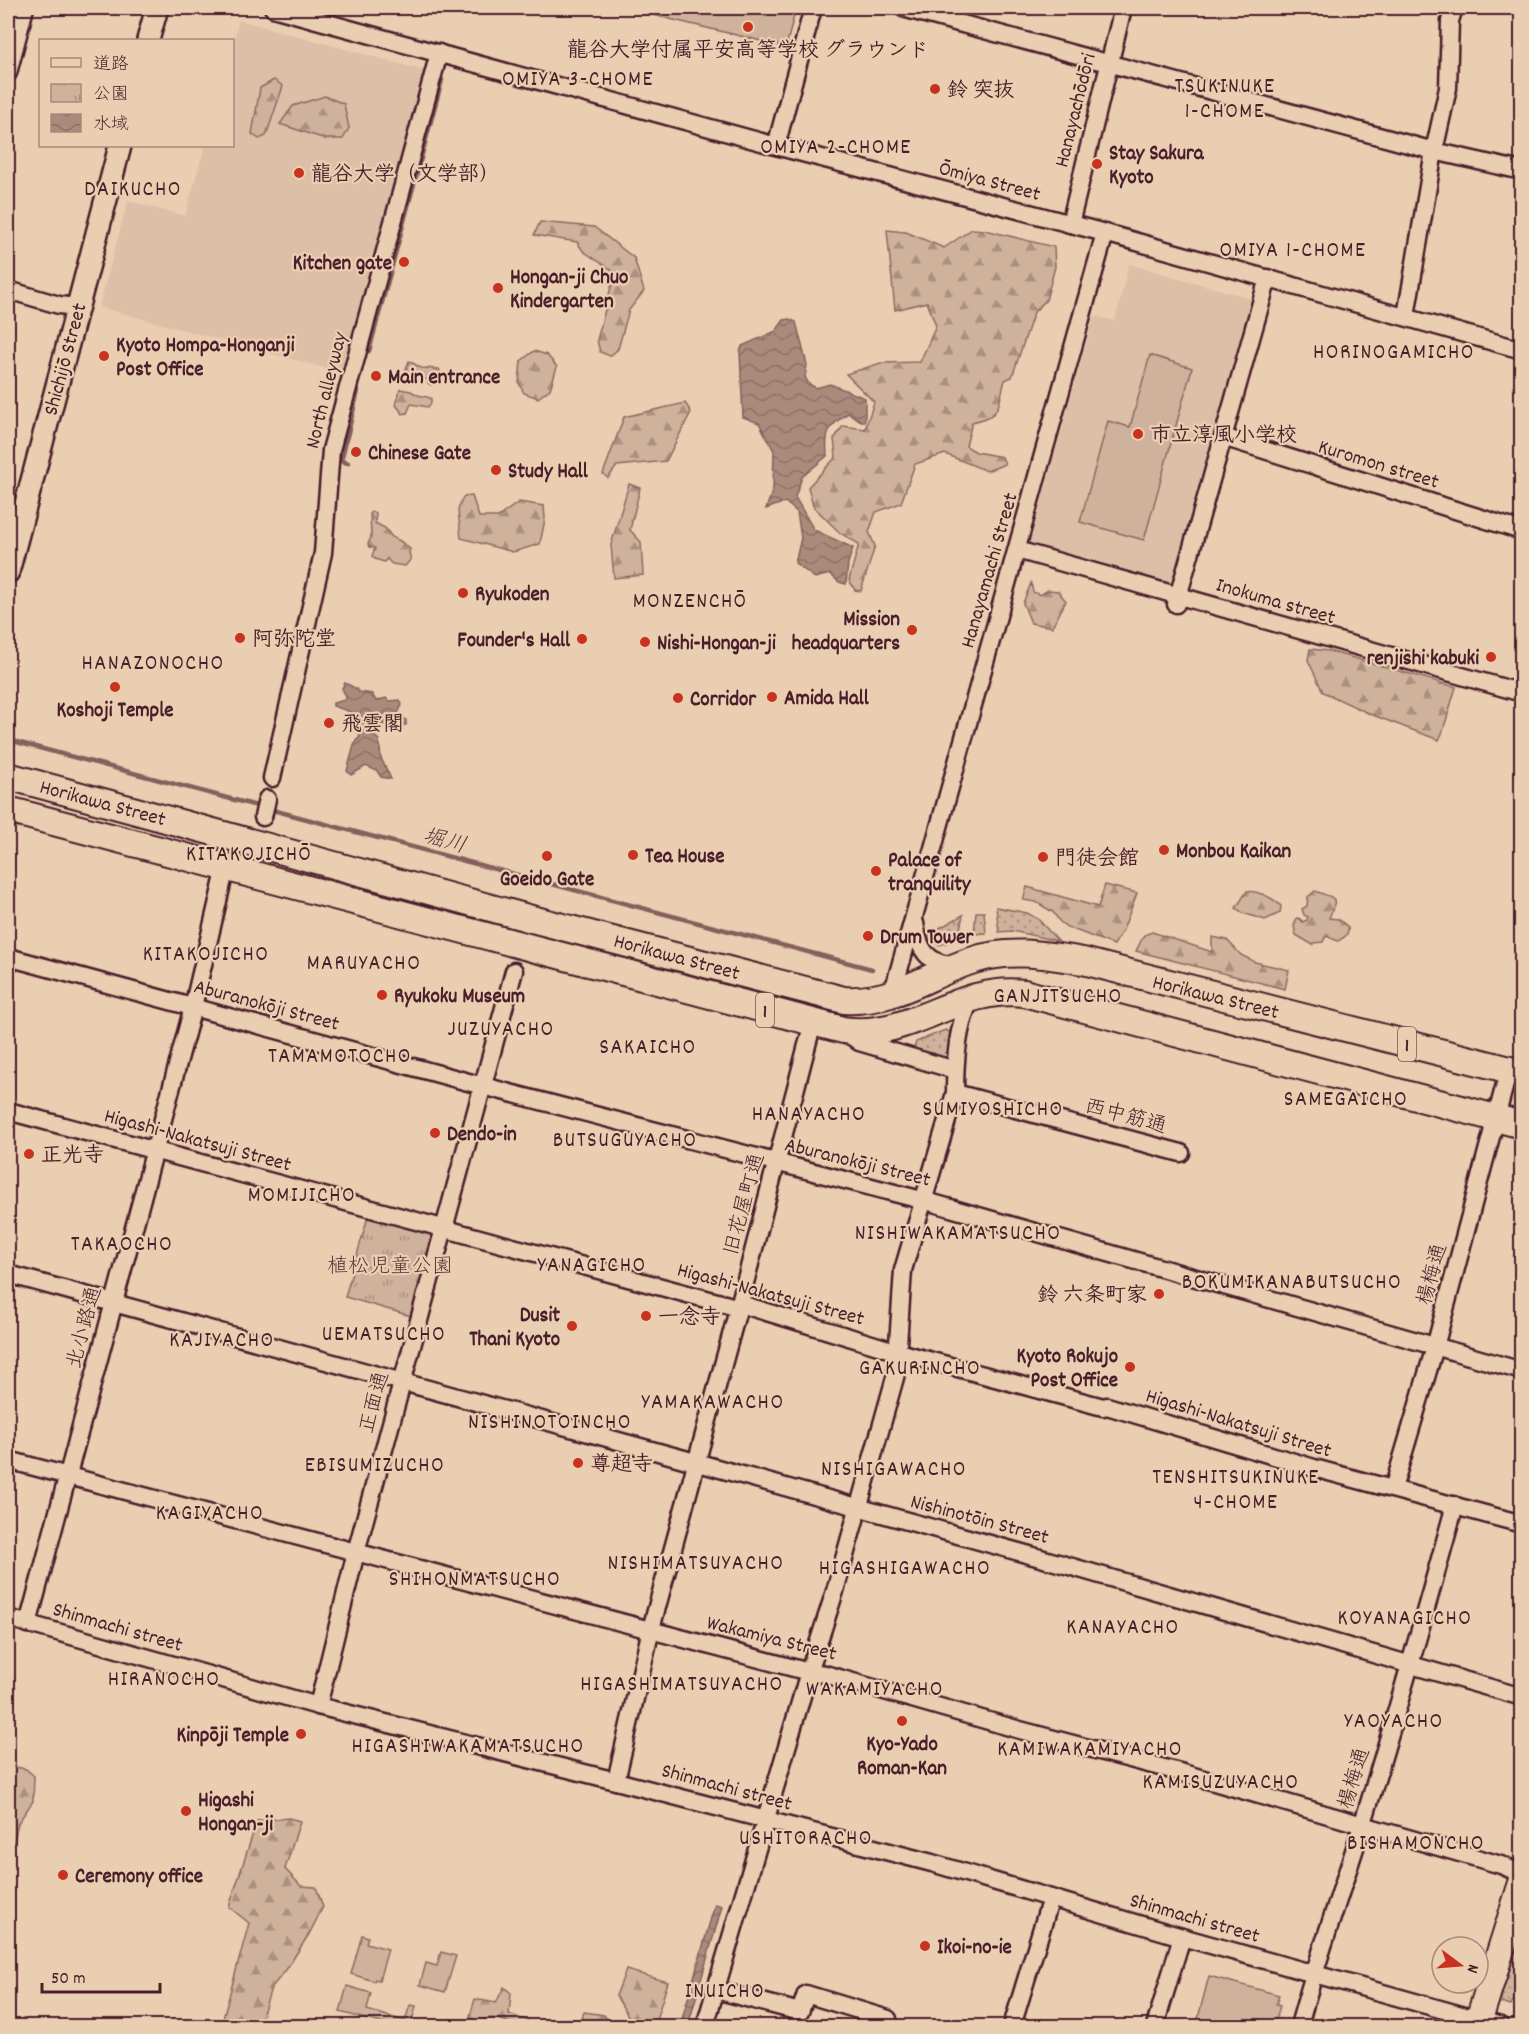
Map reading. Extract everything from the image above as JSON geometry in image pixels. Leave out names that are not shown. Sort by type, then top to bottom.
[{"type":"highway","name":"Horikawa Street","points":[[8,776],[528,918],[844,1000],[868,1000],[892,995],[956,966],[983,957],[1018,953],[1083,961],[1515,1071]]},
{"type":"highway","name":"Horikawa Street","points":[[8,810],[226,867],[517,959],[843,1030],[866,1031],[895,1027],[972,997],[1006,992],[1036,996],[1521,1125]]},
{"type":"highway","points":[[1486,2024],[1521,1883]]},
{"type":"main road","points":[[148,39],[157,8]]},
{"type":"main road","name":"Shichijō Street","points":[[8,572],[120,147]]},
{"type":"street","points":[[8,73],[25,8]]},
{"type":"street","name":"Ōmiya Street","points":[[273,8],[776,146],[1105,233],[1521,350]]},
{"type":"street","points":[[776,146],[813,8]]},
{"type":"street","points":[[903,8],[1434,151],[1521,171]]},
{"type":"street","name":"Hanayachōdōri","points":[[1070,224],[1123,8]]},
{"type":"street","points":[[1406,316],[1434,151],[1448,88],[1450,21],[1454,8]]},
{"type":"street","name":"North alleyway","points":[[272,778],[323,554],[331,450],[439,53]]},
{"type":"street","name":"Hanayamachi Street","points":[[892,995],[1105,233]]},
{"type":"street","points":[[1177,600],[1268,278]]},
{"type":"street","points":[[8,290],[77,307]]},
{"type":"street","name":"Kuromon street","points":[[1223,437],[1521,531]]},
{"type":"street","name":"Inokuma street","points":[[1017,550],[1177,600],[1521,693]]},
{"type":"street","points":[[263,817],[267,799]]},
{"type":"street","name":"北小路通","points":[[28,1624],[193,1007],[226,867]]},
{"type":"street","name":"正面通","points":[[318,1706],[356,1552],[528,918]]},
{"type":"street","points":[[915,919],[916,936],[921,950],[939,963],[956,966]]},
{"type":"street","name":"Aburanokōji Street","points":[[8,957],[483,1086],[777,1163],[785,1163],[1137,1260],[1521,1371]]},
{"type":"street","points":[[705,2026],[859,1508],[896,1374],[903,1270],[955,1092],[955,1070],[962,1021],[972,997]]},
{"type":"street","name":"旧花屋町通","points":[[616,1781],[651,1629],[813,1023]]},
{"type":"street","points":[[843,1030],[859,1042],[955,1070]]},
{"type":"street","name":"楊梅通","points":[[1393,1489],[1435,1347],[1495,1118],[1515,1071]]},
{"type":"street","name":"西中筋通","points":[[955,1092],[1181,1153]]},
{"type":"street","name":"Higashi-Nakatsuji Street","points":[[8,1111],[732,1306],[747,1306],[898,1352],[1102,1407],[1107,1406],[1314,1468],[1521,1524]]},
{"type":"street","name":"Nishinotōin Street","points":[[8,1274],[695,1462],[1521,1697]]},
{"type":"street","name":"Wakamiya Street","points":[[8,1460],[809,1672],[825,1674],[1502,1865],[1521,1874]]},
{"type":"street","name":"楊梅通","points":[[1299,2026],[1410,1665],[1455,1505]]},
{"type":"street","name":"Shinmachi street","points":[[8,1618],[318,1706],[932,1863],[1486,2024]]},
{"type":"street","points":[[1012,2026],[1051,1898]]},
{"type":"street","points":[[1155,2026],[1182,1937]]},
{"type":"street","points":[[716,1990],[800,2012],[806,1994],[888,2019]]},
{"type":"shaded area","name":"龍谷大学（文学部）","points":[[239,20],[429,72],[347,374],[99,307],[128,201],[185,216],[205,147],[234,147],[234,39]]},
{"type":"shaded area","name":"市立淳風小学校","points":[[1129,264],[1253,299],[1172,587],[1029,545],[1094,316],[1115,321]]},
{"type":"green space","name":"龍谷大学付属平安高等学校 グラウンド","points":[[624,8],[796,8],[786,47]]},
{"type":"green space","points":[[274,80],[283,86],[266,136],[259,139],[252,134],[260,88]]},
{"type":"green space","points":[[325,96],[344,104],[349,128],[343,139],[325,139],[280,124],[293,106]]},
{"type":"green space","points":[[540,222],[594,227],[634,258],[644,291],[629,310],[618,349],[610,356],[600,352],[597,340],[611,287],[619,275],[583,251],[577,242],[534,235]]},
{"type":"green space","points":[[972,229],[985,230],[1054,247],[1055,267],[1046,300],[1034,312],[1012,377],[1005,380],[999,404],[994,413],[982,420],[972,422],[966,446],[976,452],[1002,457],[1005,464],[987,471],[945,454],[915,464],[901,503],[876,512],[869,532],[875,546],[861,591],[855,590],[849,580],[859,544],[840,533],[813,506],[808,487],[836,457],[834,439],[843,426],[865,429],[874,402],[846,374],[881,363],[920,362],[936,326],[927,302],[895,310],[887,230],[906,232],[944,248]]},
{"type":"green space","points":[[534,351],[547,355],[557,367],[550,389],[538,398],[524,393],[519,383],[521,361]]},
{"type":"green space","points":[[1150,355],[1192,368],[1144,540],[1080,522],[1108,421],[1130,427]]},
{"type":"green space","points":[[409,361],[421,368],[439,369],[437,383],[431,385],[428,379],[419,381],[413,375],[406,377],[404,374]]},
{"type":"green space","points":[[400,389],[431,398],[431,403],[428,407],[411,404],[407,413],[403,414],[396,405]]},
{"type":"green space","points":[[685,403],[691,412],[666,461],[617,466],[608,478],[603,474],[624,417]]},
{"type":"green space","points":[[629,484],[640,488],[630,530],[641,542],[643,575],[614,578],[611,545]]},
{"type":"green space","points":[[472,496],[479,517],[498,517],[519,502],[544,506],[545,519],[540,544],[513,552],[461,538],[458,510],[463,497]]},
{"type":"green space","points":[[370,513],[376,513],[375,523],[385,528],[392,537],[410,549],[411,559],[405,566],[392,564],[387,559],[384,562],[372,556],[375,548],[369,547],[368,544],[371,537]]},
{"type":"green space","points":[[1031,583],[1033,592],[1040,595],[1048,590],[1058,591],[1066,601],[1052,627],[1031,623],[1023,603]]},
{"type":"green space","points":[[1310,649],[1329,651],[1456,687],[1439,740],[1370,714],[1323,692],[1308,660]]},
{"type":"green space","points":[[1105,885],[1137,893],[1123,930],[1114,945],[1067,927],[1053,912],[1036,902],[1023,900],[1027,887],[1098,907]]},
{"type":"green space","points":[[1247,891],[1270,897],[1281,906],[1280,913],[1265,920],[1243,913],[1236,908]]},
{"type":"green space","points":[[1315,891],[1333,898],[1334,905],[1329,918],[1338,919],[1348,927],[1346,936],[1338,941],[1326,936],[1323,942],[1313,945],[1296,935],[1294,926],[1297,918],[1303,922],[1307,920],[1308,917],[1304,915],[1302,909],[1307,906],[1308,897]]},
{"type":"green space","points":[[996,907],[1027,913],[1038,919],[1058,941],[1012,931],[999,932]]},
{"type":"green space","points":[[976,912],[984,912],[986,933],[974,934]]},
{"type":"green space","points":[[963,915],[958,939],[939,945],[927,935]]},
{"type":"green space","points":[[1152,932],[1212,952],[1212,937],[1227,940],[1241,955],[1255,962],[1289,970],[1285,989],[1136,951],[1144,935]]},
{"type":"green space","points":[[945,1030],[953,1033],[950,1051],[943,1059],[914,1049],[916,1042]]},
{"type":"green space","name":"植松児童公園","points":[[369,1213],[435,1232],[411,1316],[345,1297]]},
{"type":"green space","points":[[10,1766],[26,1769],[34,1776],[33,1801],[18,1823],[12,1850],[8,1854],[8,1771]]},
{"type":"green space","points":[[289,1818],[300,1821],[285,1869],[301,1886],[316,1887],[323,1907],[286,1970],[271,1988],[259,2026],[221,2026],[249,1923],[229,1907],[257,1821]]},
{"type":"green space","points":[[1521,1934],[1521,1981],[1511,2006],[1501,2003],[1501,1996]]},
{"type":"green space","points":[[362,1935],[368,1937],[366,1943],[388,1949],[379,1980],[374,1981],[351,1974]]},
{"type":"green space","points":[[441,1952],[456,1956],[445,1992],[420,1985],[426,1963],[437,1966]]},
{"type":"green space","points":[[626,1970],[668,1982],[654,2026],[628,2026],[630,2019],[616,1996]]},
{"type":"green space","points":[[1209,1976],[1279,1995],[1276,2005],[1280,2006],[1274,2026],[1196,2026]]},
{"type":"green space","points":[[347,1986],[371,1993],[367,2010],[405,2021],[410,2005],[416,2006],[412,2021],[431,2026],[392,2026],[340,2012]]},
{"type":"green space","points":[[504,1987],[511,1993],[509,2014],[540,2026],[520,2026],[490,2018],[474,2026],[467,2026],[475,1999],[496,2003]]},
{"type":"green space","points":[[584,2012],[604,2015],[613,2026],[579,2026]]},
{"type":"water","points":[[789,319],[796,322],[807,365],[805,377],[809,384],[816,388],[830,384],[865,398],[865,420],[863,422],[848,413],[832,426],[827,435],[827,456],[802,477],[795,497],[814,530],[853,548],[848,563],[846,584],[839,582],[830,574],[815,578],[795,563],[801,538],[797,512],[785,502],[766,509],[773,489],[774,451],[759,423],[743,417],[740,352],[742,346],[776,331],[784,320]]},
{"type":"water","points":[[345,683],[359,692],[372,694],[376,701],[386,698],[389,701],[400,700],[402,705],[398,713],[406,720],[406,725],[374,724],[369,728],[370,733],[379,740],[381,758],[391,779],[381,777],[377,771],[366,766],[351,775],[347,771],[355,742],[360,737],[357,714],[333,706],[333,703],[345,700],[342,688]]},
{"type":"water","points":[[715,1904],[722,1906],[688,2026],[680,2026]]},
{"type":"waterway","points":[[369,351],[442,80]]},
{"type":"waterway","points":[[348,463],[341,461],[358,391]]},
{"type":"waterway","name":"堀川","points":[[9,740],[261,807]]},
{"type":"waterway","name":"堀川","points":[[269,809],[872,969]]},
{"type":"place","name":"龍谷大学付属平安高等学校 グラウンド","points":[[748,27]]},
{"type":"place","name":"鈴 突抜","points":[[935,89]]},
{"type":"place","name":"Stay Sakura Kyoto","points":[[1097,164]]},
{"type":"place","name":"龍谷大学（文学部）","points":[[299,173]]},
{"type":"place","name":"Kitchen gate","points":[[404,262]]},
{"type":"place","name":"Hongan-ji Chuo Kindergarten","points":[[498,288]]},
{"type":"place","name":"Kyoto Hompa-Honganji Post Office","points":[[104,356]]},
{"type":"place","name":"Main entrance","points":[[376,376]]},
{"type":"place","name":"市立淳風小学校","points":[[1138,434]]},
{"type":"place","name":"Chinese Gate","points":[[356,452]]},
{"type":"place","name":"Study Hall","points":[[496,470]]},
{"type":"place","name":"Ryukoden","points":[[463,593]]},
{"type":"place","name":"Mission headquarters","points":[[912,630]]},
{"type":"place","name":"阿弥陀堂","points":[[240,638]]},
{"type":"place","name":"Founder's Hall","points":[[582,639]]},
{"type":"place","name":"Nishi-Hongan-ji","points":[[645,642]]},
{"type":"place","name":"renjishi kabuki","points":[[1491,657]]},
{"type":"place","name":"Koshoji Temple","points":[[115,687]]},
{"type":"place","name":"Amida Hall","points":[[772,697]]},
{"type":"place","name":"Corridor","points":[[678,698]]},
{"type":"place","name":"飛雲閣","points":[[329,723]]},
{"type":"place","name":"Monbou Kaikan","points":[[1164,850]]},
{"type":"place","name":"Tea House","points":[[633,855]]},
{"type":"place","name":"Goeido Gate","points":[[547,856]]},
{"type":"place","name":"門徒会館","points":[[1043,857]]},
{"type":"place","name":"Palace of tranquility","points":[[876,871]]},
{"type":"place","name":"Drum Tower","points":[[868,936]]},
{"type":"place","name":"Ryukoku Museum","points":[[382,995]]},
{"type":"place","name":"Dendo-in","points":[[435,1133]]},
{"type":"place","name":"正光寺","points":[[29,1154]]},
{"type":"place","name":"鈴 六条町家","points":[[1159,1294]]},
{"type":"place","name":"一念寺","points":[[646,1316]]},
{"type":"place","name":"Dusit Thani Kyoto","points":[[572,1326]]},
{"type":"place","name":"Kyoto Rokujo Post Office","points":[[1130,1367]]},
{"type":"place","name":"尊超寺","points":[[578,1463]]},
{"type":"place","name":"Kyo-Yado Roman-Kan","points":[[902,1721]]},
{"type":"place","name":"Kinpōji Temple","points":[[301,1734]]},
{"type":"place","name":"Higashi Hongan-ji","points":[[186,1811]]},
{"type":"place","name":"Ceremony office","points":[[63,1875]]},
{"type":"place","name":"Ikoi-no-ie","points":[[925,1946]]},
{"type":"district","name":"OMIYA 3-CHOME","points":[[578,77]]},
{"type":"district","name":"TSUKINUKE 1-CHOME","points":[[1225,96]]},
{"type":"district","name":"OMIYA 2-CHOME","points":[[836,145]]},
{"type":"district","name":"DAIKUCHO","points":[[133,187]]},
{"type":"district","name":"OMIYA 1-CHOME","points":[[1293,248]]},
{"type":"district","name":"HORINOGAMICHO","points":[[1394,350]]},
{"type":"district","name":"MONZENCHŌ","points":[[690,599]]},
{"type":"district","name":"HANAZONOCHO","points":[[153,661]]},
{"type":"district","name":"KITAKOJICHŌ","points":[[249,852]]},
{"type":"district","name":"KITAKOJICHO","points":[[206,952]]},
{"type":"district","name":"MARUYACHO","points":[[364,961]]},
{"type":"district","name":"GANJITSUCHO","points":[[1058,994]]},
{"type":"district","name":"JUZUYACHO","points":[[501,1027]]},
{"type":"district","name":"SAKAICHO","points":[[648,1045]]},
{"type":"district","name":"TAMAMOTOCHO","points":[[340,1054]]},
{"type":"district","name":"SAMEGAICHO","points":[[1346,1097]]},
{"type":"district","name":"SUMIYOSHICHO","points":[[993,1107]]},
{"type":"district","name":"HANAYACHO","points":[[809,1112]]},
{"type":"district","name":"BUTSUGUYACHO","points":[[625,1138]]},
{"type":"district","name":"MOMIJICHO","points":[[302,1193]]},
{"type":"district","name":"NISHIWAKAMATSUCHO","points":[[958,1231]]},
{"type":"district","name":"TAKAOCHO","points":[[122,1242]]},
{"type":"district","name":"YANAGICHO","points":[[592,1263]]},
{"type":"district","name":"BOKUMIKANABUTSUCHO","points":[[1292,1280]]},
{"type":"district","name":"UEMATSUCHO","points":[[384,1332]]},
{"type":"district","name":"KAJIYACHO","points":[[222,1338]]},
{"type":"district","name":"GAKURINCHO","points":[[920,1366]]},
{"type":"district","name":"YAMAKAWACHO","points":[[713,1400]]},
{"type":"district","name":"NISHINOTOINCHO","points":[[550,1420]]},
{"type":"district","name":"EBISUMIZUCHO","points":[[375,1463]]},
{"type":"district","name":"NISHIGAWACHO","points":[[894,1467]]},
{"type":"district","name":"TENSHITSUKINUKE 4-CHOME","points":[[1236,1488]]},
{"type":"district","name":"KAGIYACHO","points":[[210,1511]]},
{"type":"district","name":"NISHIMATSUYACHO","points":[[696,1561]]},
{"type":"district","name":"HIGASHIGAWACHO","points":[[905,1566]]},
{"type":"district","name":"SHIHONMATSUCHO","points":[[475,1577]]},
{"type":"district","name":"KOYANAGICHO","points":[[1405,1616]]},
{"type":"district","name":"KANAYACHO","points":[[1123,1625]]},
{"type":"district","name":"HIRANOCHO","points":[[164,1677]]},
{"type":"district","name":"HIGASHIMATSUYACHO","points":[[682,1682]]},
{"type":"district","name":"WAKAMIYACHO","points":[[875,1687]]},
{"type":"district","name":"YAOYACHO","points":[[1394,1719]]},
{"type":"district","name":"HIGASHIWAKAMATSUCHO","points":[[468,1744]]},
{"type":"district","name":"KAMIWAKAMIYACHO","points":[[1090,1747]]},
{"type":"district","name":"KAMISUZUYACHO","points":[[1221,1780]]},
{"type":"district","name":"USHITORACHO","points":[[806,1836]]},
{"type":"district","name":"BISHAMONCHO","points":[[1416,1841]]},
{"type":"district","name":"INUICHO","points":[[725,1989]]}]
